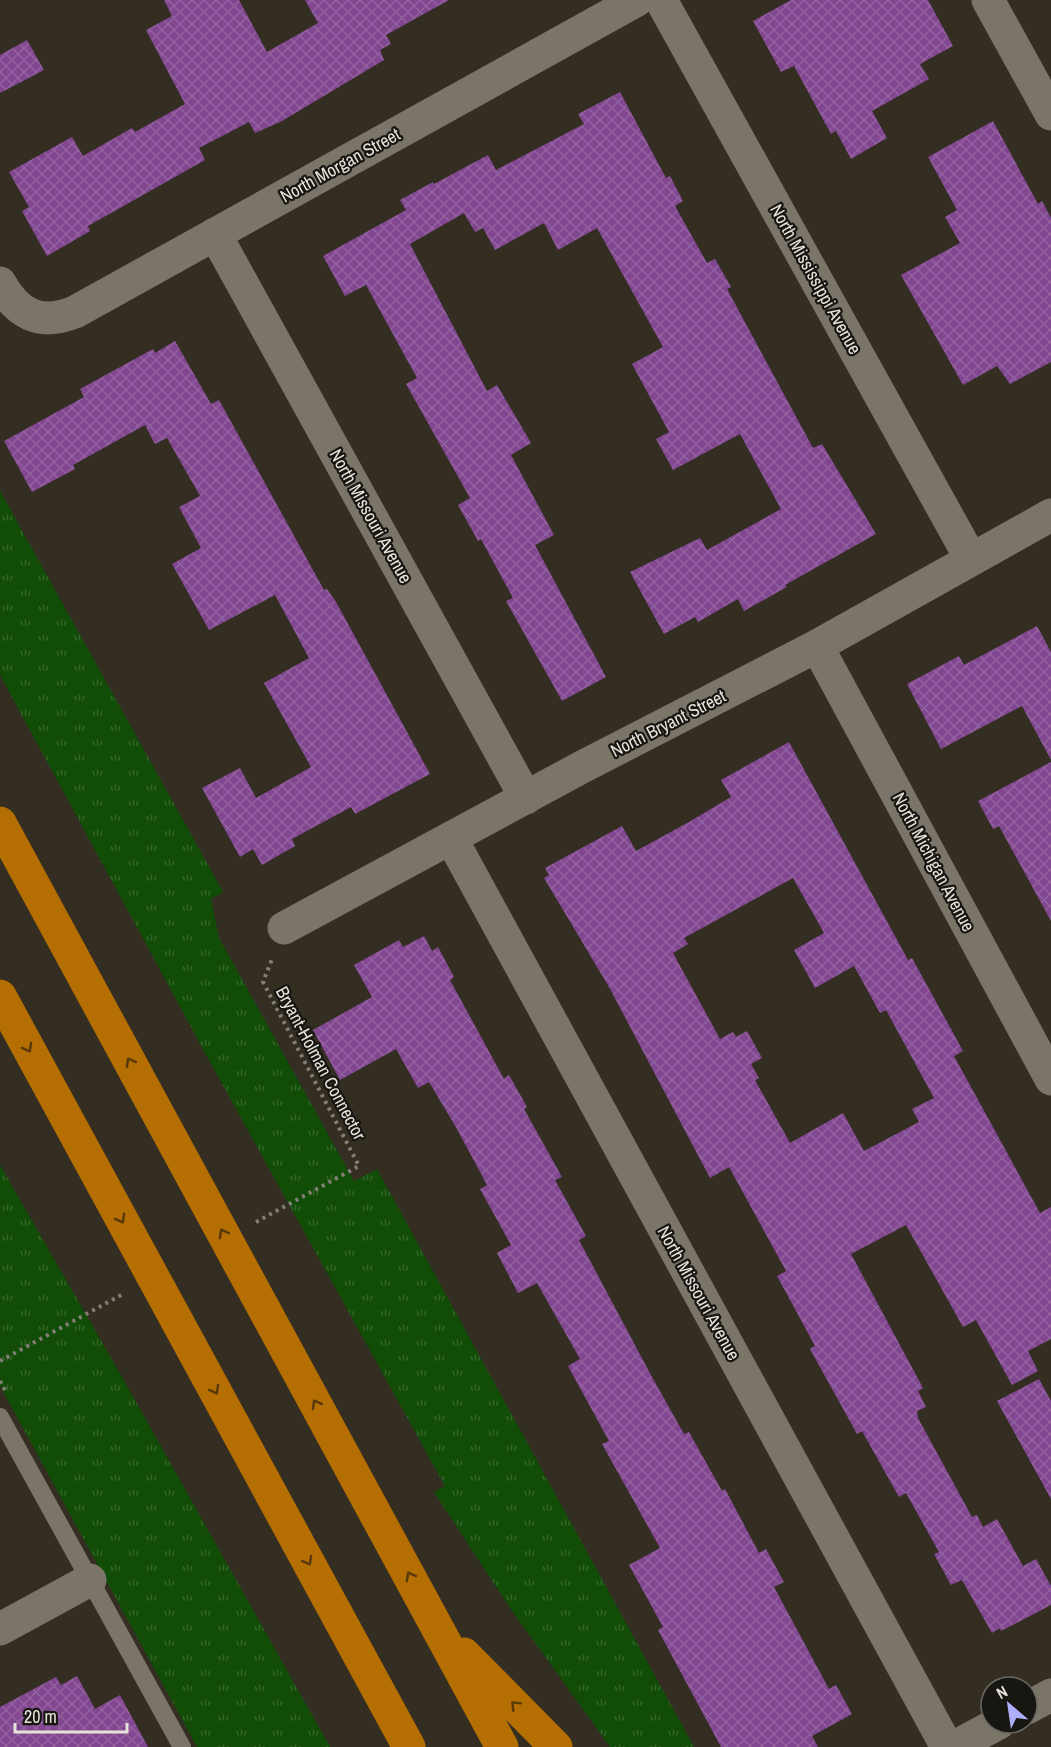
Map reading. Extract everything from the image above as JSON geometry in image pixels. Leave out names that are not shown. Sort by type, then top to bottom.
[{"type":"highway","points":[[0,823],[502,1747]]},
{"type":"highway","points":[[0,996],[409,1747]]},
{"type":"highway","points":[[438,1627],[556,1747]]},
{"type":"street","name":"North Morgan Street","points":[[0,283],[7,296],[20,309],[39,319],[57,320],[637,0]]},
{"type":"street","name":"North Mississippi Avenue","points":[[661,0],[971,559]]},
{"type":"street","points":[[988,0],[1051,114]]},
{"type":"street","name":"North Missouri Avenue","points":[[215,234],[526,798]]},
{"type":"street","name":"North Bryant Street","points":[[284,928],[817,646],[1051,516]]},
{"type":"street","name":"North Michigan Avenue","points":[[817,646],[1051,1079]]},
{"type":"street","name":"North Missouri Avenue","points":[[451,838],[947,1747]]},
{"type":"street","points":[[0,1629],[90,1580]]},
{"type":"street","points":[[954,1747],[979,1734]]},
{"type":"lane","points":[[0,1417],[182,1747]]},
{"type":"path","name":"Bryant-Holman Connector","points":[[284,928],[263,982],[359,1166],[349,1171]]},
{"type":"green space","points":[[0,491],[223,892],[211,899],[219,938],[354,1181],[377,1169],[694,1747],[610,1747],[510,1608],[434,1492],[445,1486],[210,1062],[0,675]]},
{"type":"green space","points":[[0,1165],[330,1747],[197,1747],[0,1386]]},
{"type":"building","points":[[164,0],[239,0],[267,52],[318,23],[305,0],[449,0],[386,35],[391,44],[380,50],[384,60],[282,121],[255,133],[249,122],[199,148],[205,160],[88,226],[90,231],[47,256],[22,211],[29,207],[9,172],[72,137],[83,156],[132,128],[135,132],[185,104],[146,30],[172,16]]},
{"type":"building","points":[[791,0],[928,0],[953,46],[920,64],[929,79],[872,111],[887,138],[851,159],[836,131],[831,134],[794,66],[781,72],[753,21]]},
{"type":"building","points":[[27,40],[44,70],[0,93],[0,55]]},
{"type":"building","points":[[620,92],[666,178],[670,176],[683,201],[675,206],[707,263],[715,259],[731,287],[727,289],[813,448],[822,444],[876,534],[744,611],[738,599],[698,622],[695,617],[664,634],[630,572],[700,538],[707,550],[781,509],[740,434],[673,470],[656,439],[669,432],[632,364],[663,347],[597,228],[558,250],[544,223],[495,250],[483,228],[475,232],[464,213],[410,244],[487,391],[497,385],[531,443],[511,455],[554,535],[535,545],[606,677],[562,701],[506,601],[513,598],[481,539],[478,541],[458,505],[470,498],[406,384],[417,378],[366,285],[345,296],[323,256],[406,210],[400,200],[488,155],[496,170],[584,124],[578,114]]},
{"type":"building","points":[[993,121],[1038,204],[1042,201],[1051,218],[1051,362],[1010,384],[997,366],[963,385],[901,275],[960,243],[945,217],[957,210],[928,157]]},
{"type":"building","points":[[175,341],[211,404],[219,400],[324,590],[327,589],[336,602],[430,774],[355,814],[351,807],[292,839],[295,846],[262,865],[253,849],[240,857],[202,788],[240,768],[256,798],[311,767],[264,683],[309,658],[275,595],[209,630],[172,564],[201,548],[179,507],[200,496],[167,438],[155,444],[145,425],[73,465],[75,469],[32,492],[4,441],[84,397],[80,389],[153,349],[155,353]]},
{"type":"building","points":[[1037,626],[1051,652],[1051,760],[1022,706],[941,749],[907,684],[959,656],[964,665]]},
{"type":"building","points":[[789,742],[908,960],[912,958],[963,1051],[954,1056],[1040,1213],[1051,1207],[1051,1339],[1028,1351],[1038,1371],[1012,1385],[976,1320],[963,1327],[906,1225],[851,1254],[923,1388],[918,1391],[926,1407],[917,1411],[918,1418],[972,1517],[977,1515],[983,1527],[997,1519],[1023,1566],[1036,1559],[1051,1586],[1051,1605],[1001,1631],[1000,1628],[992,1633],[962,1580],[951,1585],[934,1554],[939,1552],[906,1493],[899,1497],[862,1431],[857,1434],[810,1349],[815,1346],[777,1276],[786,1271],[729,1167],[710,1178],[609,987],[544,878],[549,875],[545,868],[622,826],[636,851],[689,822],[731,797],[721,780]],"holes":[[[793,878],[824,933],[794,950],[815,988],[854,966],[880,1013],[886,1010],[934,1098],[912,1109],[919,1122],[864,1151],[843,1113],[790,1143],[755,1080],[759,1078],[751,1064],[762,1058],[747,1031],[736,1037],[733,1032],[720,1039],[673,953],[688,944],[684,938]]]},
{"type":"building","points":[[1051,762],[1051,921],[999,826],[993,829],[978,801]]},
{"type":"building","points":[[424,936],[432,951],[438,947],[454,977],[450,980],[504,1079],[509,1075],[527,1107],[524,1109],[562,1177],[555,1180],[586,1236],[579,1240],[652,1377],[684,1434],[689,1432],[722,1491],[725,1489],[759,1553],[766,1549],[784,1582],[774,1587],[829,1689],[836,1685],[852,1714],[812,1736],[818,1747],[721,1747],[658,1630],[663,1627],[629,1565],[660,1548],[602,1444],[609,1441],[568,1366],[580,1359],[537,1283],[518,1293],[497,1253],[511,1245],[480,1189],[487,1185],[457,1129],[429,1082],[418,1088],[396,1049],[340,1080],[313,1030],[372,997],[354,965],[399,940],[403,947]]},
{"type":"building","points":[[1039,1379],[1051,1401],[1051,1499],[997,1401]]},
{"type":"building","points":[[77,1676],[95,1709],[120,1695],[148,1747],[0,1747],[0,1707],[56,1677],[61,1685]]}]
